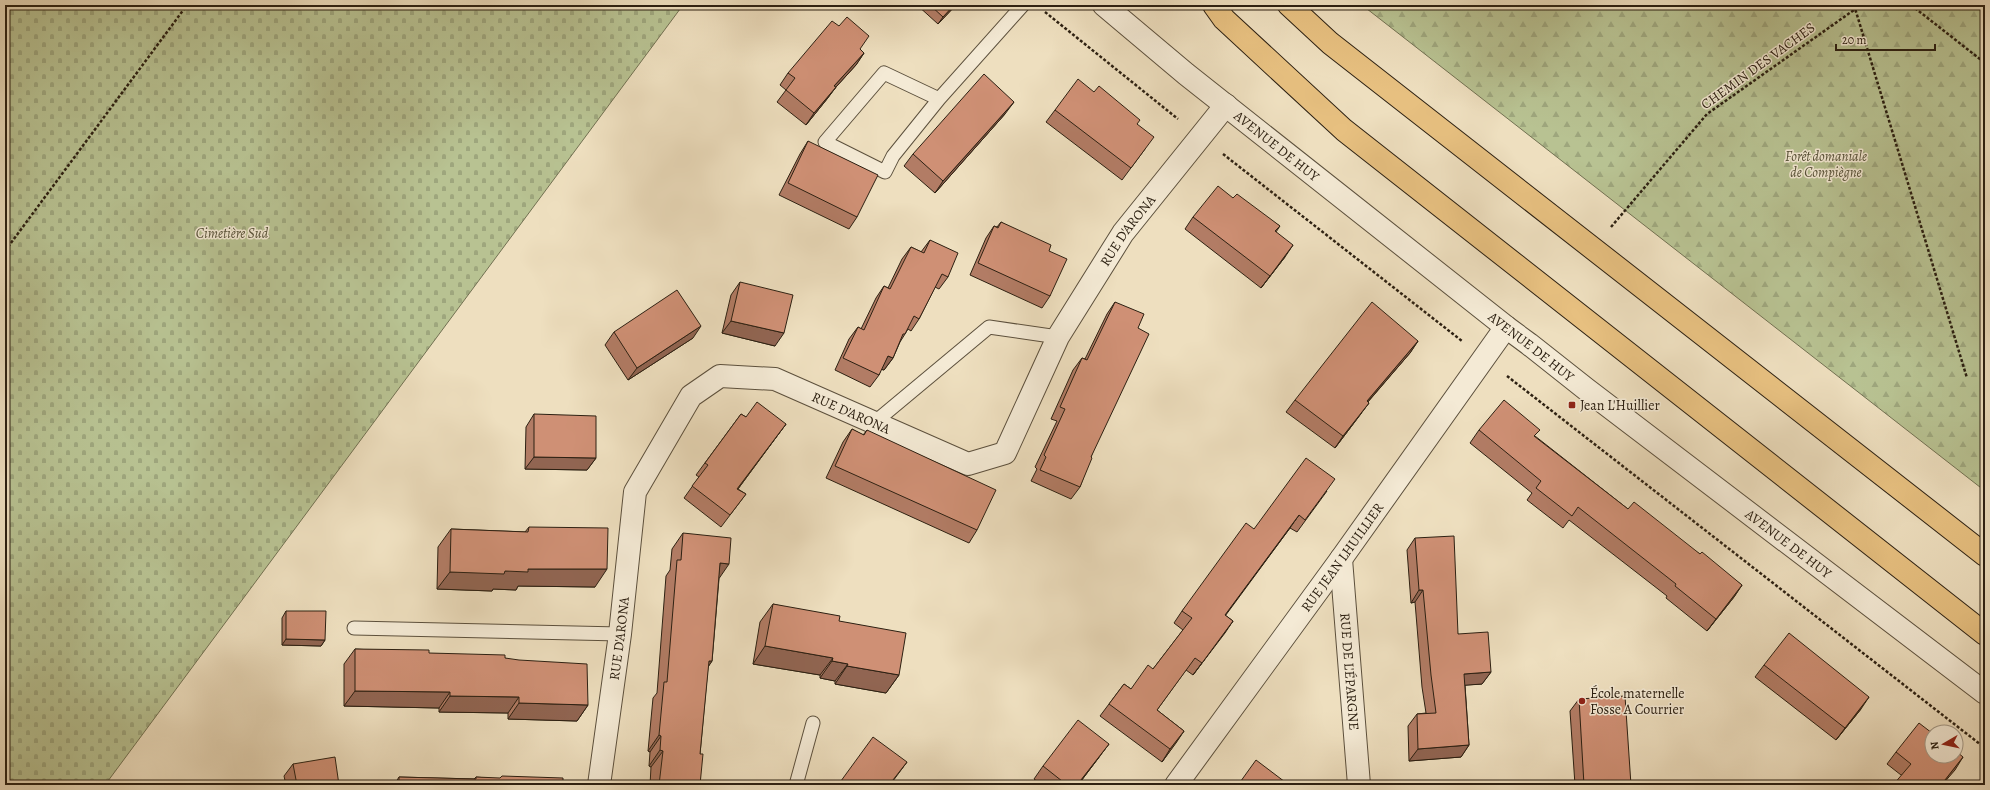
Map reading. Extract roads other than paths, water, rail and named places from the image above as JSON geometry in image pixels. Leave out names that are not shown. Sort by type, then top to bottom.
[{"type":"main road","points":[[1214,5],[1224,19],[1344,130],[1985,634]]},
{"type":"main road","points":[[1289,5],[1336,48],[1985,555]]},
{"type":"street","name":"AVENUE DE HUY","points":[[1104,5],[1226,105],[1506,328],[1530,344],[1586,389],[1985,693]]},
{"type":"street","name":"RUE D'ARONA","points":[[599,785],[620,634],[635,492],[691,396],[720,376],[775,379],[968,464],[1005,453],[1058,337],[1124,233],[1226,105]]},
{"type":"street","name":"RUE JEAN LHUILLIER","points":[[1176,785],[1342,559],[1483,358],[1506,328]]},
{"type":"street","name":"RUE DE L'ÉPARGNE","points":[[1342,559],[1359,785]]},
{"type":"lane","points":[[939,99],[884,73],[825,142],[885,172],[893,156],[939,99],[1024,5]]},
{"type":"lane","points":[[875,422],[989,327],[1058,337]]},
{"type":"lane","points":[[354,628],[620,634]]},
{"type":"lane","points":[[796,785],[813,724]]},
{"type":"place","name":"Jean L'Huillier","points":[[1572,405]]},
{"type":"place","name":"École maternelle Fosse A Courrier","points":[[1582,701]]},
{"type":"park label","name":"Forêt domaniale de Compiègne","points":[[1826,164]]},
{"type":"park label","name":"Cimetière Sud","points":[[232,233]]}]
